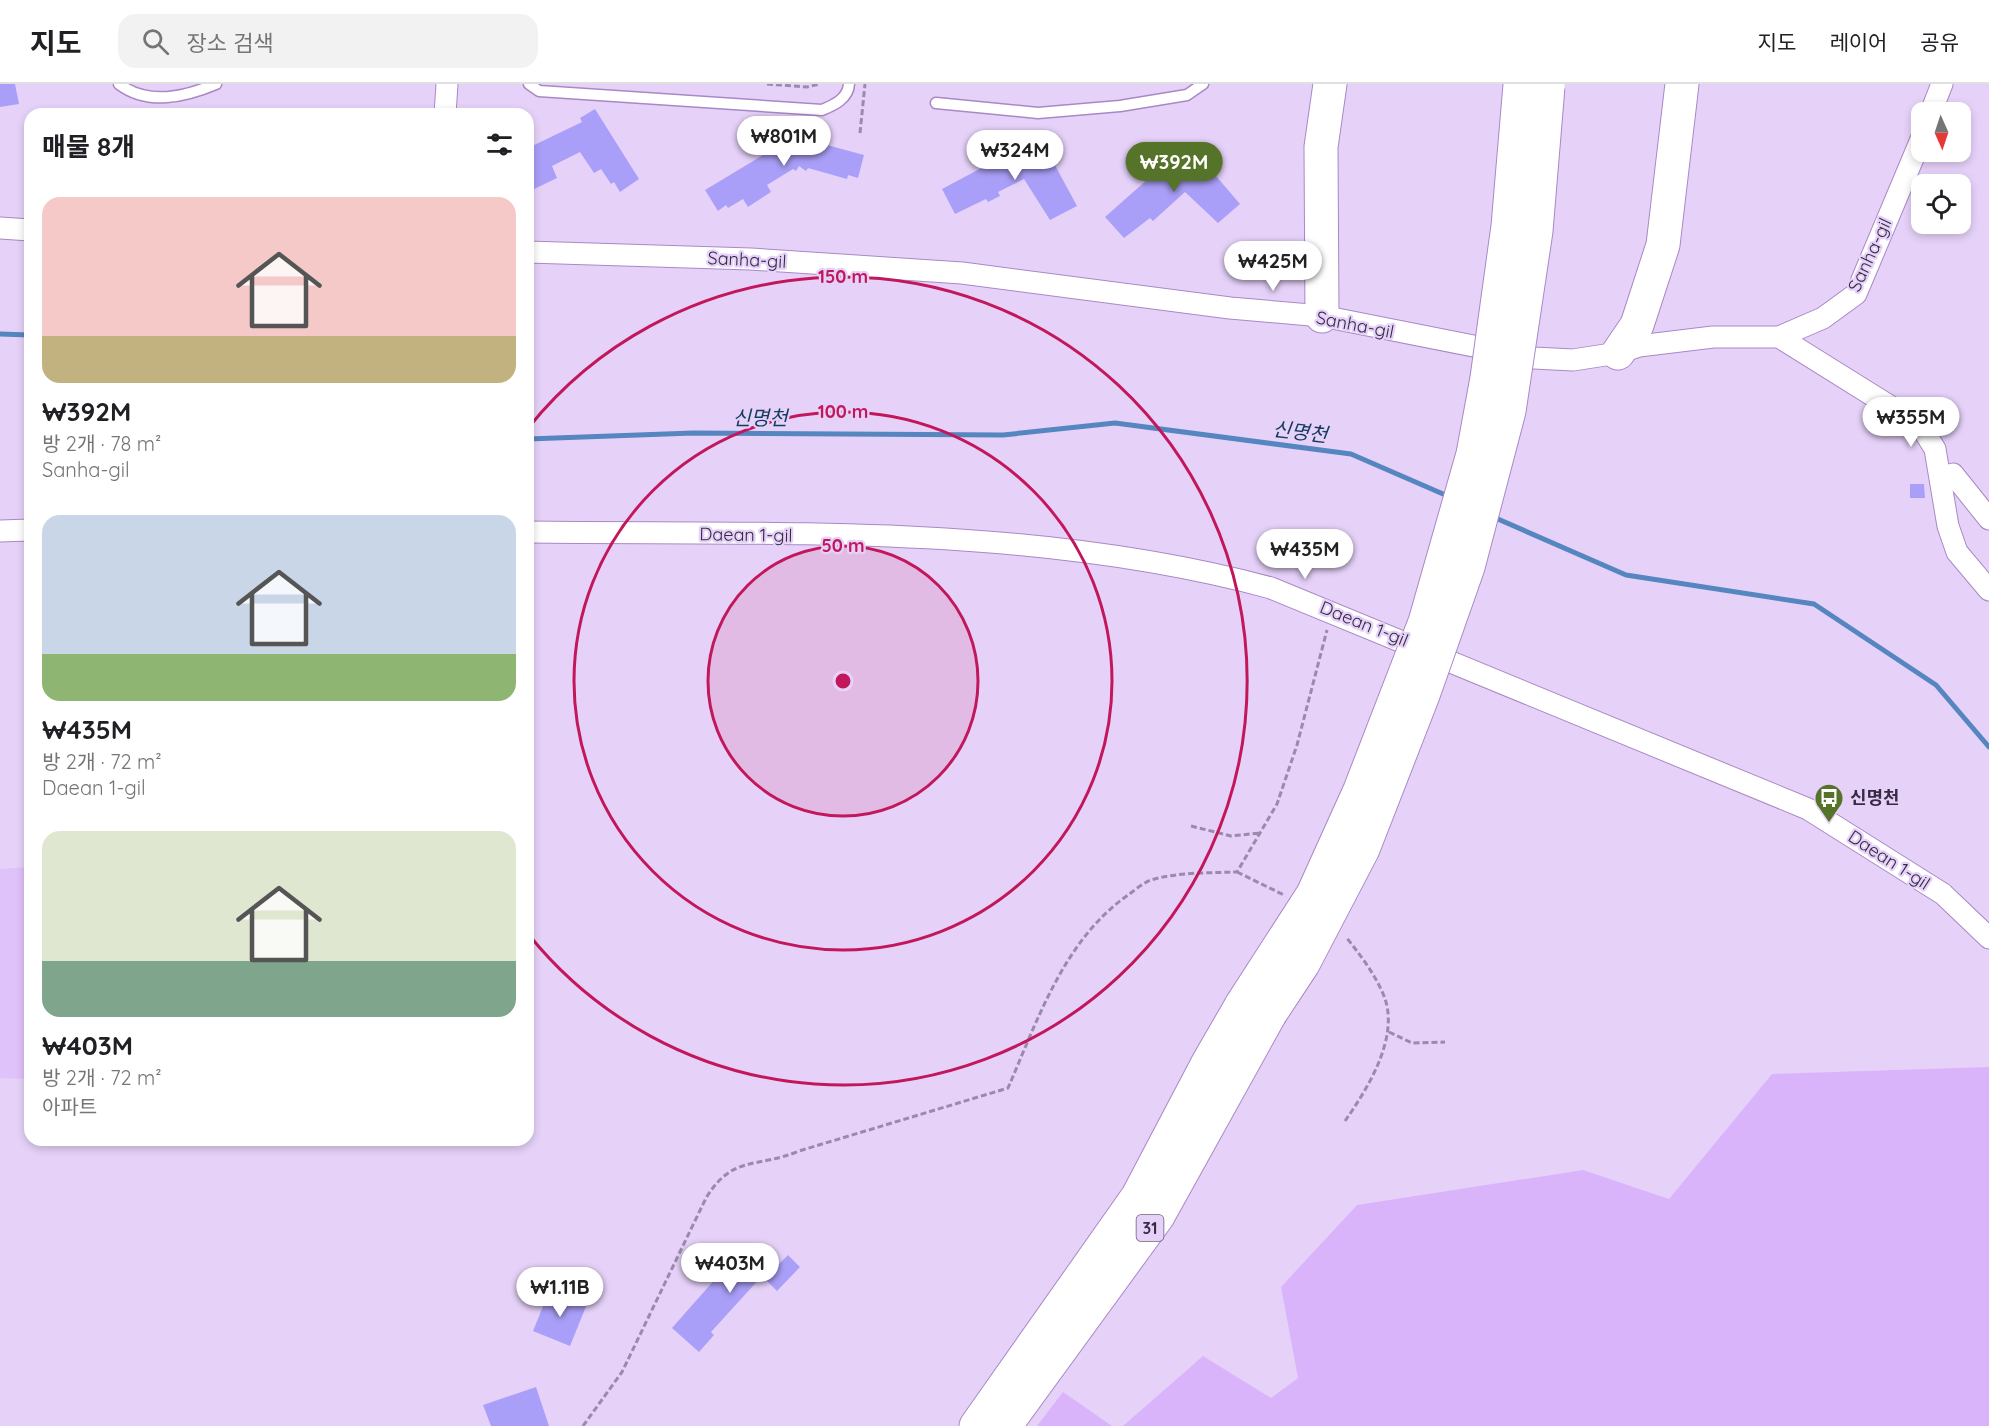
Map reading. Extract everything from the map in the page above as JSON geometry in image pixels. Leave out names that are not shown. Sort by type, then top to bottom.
[{"type":"highway","points":[[1322,316],[1321,147],[1330,84]]},
{"type":"highway","points":[[1618,353],[1637,325],[1648,297],[1663,245],[1682,84]]},
{"type":"highway","points":[[976,1426],[1138,1196],[1209,1061],[1256,1009],[1313,894],[1360,790],[1425,622],[1473,454],[1487,378],[1508,226],[1534,85]]},
{"type":"highway","name":"31","points":[[1005,1426],[1158,1216],[1256,1009]]},
{"type":"street","points":[[445,108],[447,84]]},
{"type":"street","points":[[1935,102],[1942,84]]},
{"type":"street","name":"Sanha-gil","points":[[534,252],[751,259],[962,273],[1230,308],[1322,316],[1534,358],[1573,360],[1618,353],[1639,346],[1713,337],[1779,337],[1823,318],[1856,294],[1911,162]]},
{"type":"street","points":[[0,228],[24,230]]},
{"type":"street","points":[[1779,337],[1920,425],[1935,449],[1948,526],[1957,552],[1989,590]]},
{"type":"street","points":[[1953,474],[1989,519]]},
{"type":"street","points":[[0,531],[24,530]]},
{"type":"street","name":"Daean 1-gil","points":[[534,532],[895,535],[954,538],[1151,561],[1212,572],[1271,588],[1332,611],[1808,809],[1943,894],[1989,938]]},
{"type":"lane","points":[[119,84],[130,92],[166,99],[216,84]]},
{"type":"lane","points":[[530,84],[539,91],[822,110],[836,105],[849,90],[849,84]]},
{"type":"lane","points":[[936,103],[1038,113],[1120,106],[1186,95],[1203,84]]},
{"type":"path","points":[[767,84],[807,87],[820,84]]},
{"type":"path","points":[[860,133],[866,84]]},
{"type":"path","points":[[1238,872],[1277,804],[1297,745],[1332,611]]},
{"type":"path","points":[[1191,826],[1232,836],[1260,833]]},
{"type":"path","points":[[583,1426],[622,1372],[706,1198],[723,1175],[735,1166],[775,1161],[799,1151],[1008,1088],[1065,966],[1083,937],[1114,905],[1148,881],[1192,873],[1238,872],[1288,897]]},
{"type":"path","points":[[1345,935],[1372,972],[1385,998],[1389,1032],[1360,1100],[1345,1121]]},
{"type":"path","points":[[1389,1032],[1412,1043],[1445,1042]]},
{"type":"shaded area","points":[[24,867],[24,1079],[0,1078],[0,869]]},
{"type":"shaded area","points":[[1989,1067],[1989,1426],[1123,1426],[1203,1356],[1271,1398],[1298,1378],[1281,1287],[1357,1205],[1583,1170],[1669,1199],[1772,1074]]},
{"type":"shaded area","points":[[1063,1392],[1112,1426],[1037,1426]]},
{"type":"building","points":[[0,84],[15,84],[19,104],[0,107]]},
{"type":"building","points":[[595,109],[639,179],[620,192],[614,182],[611,184],[601,169],[594,173],[580,152],[552,166],[557,178],[534,189],[534,145],[582,122],[580,118]]},
{"type":"building","points":[[793,118],[827,145],[864,155],[858,178],[848,175],[847,179],[808,168],[806,171],[799,166],[796,171],[793,169],[767,185],[771,192],[748,207],[743,199],[728,208],[726,205],[718,211],[705,190],[775,148],[785,135],[782,132]]},
{"type":"building","points":[[1032,141],[1039,145],[1043,143],[1077,206],[1050,220],[1024,179],[998,192],[1000,196],[988,202],[986,199],[955,214],[942,189]]},
{"type":"building","points":[[1183,148],[1189,151],[1192,148],[1240,204],[1218,223],[1185,192],[1153,221],[1150,218],[1124,238],[1105,217]]},
{"type":"building","points":[[1910,484],[1924,484],[1925,498],[1910,498]]},
{"type":"building","points":[[747,1243],[775,1268],[788,1255],[800,1267],[777,1291],[762,1276],[711,1332],[714,1335],[699,1352],[672,1328]]},
{"type":"building","points":[[550,1289],[587,1304],[570,1346],[533,1331]]},
{"type":"building","points":[[536,1387],[549,1426],[491,1426],[483,1405]]},
{"type":"waterway","name":"신명천","points":[[0,334],[24,335]]},
{"type":"waterway","name":"신명천","points":[[534,439],[693,433],[1003,435],[1115,423],[1351,454],[1450,497]]},
{"type":"waterway","name":"신명천","points":[[1491,516],[1626,575],[1814,604],[1936,685],[1989,747]]},
{"type":"place","name":"신명천","points":[[1829,824]]}]
